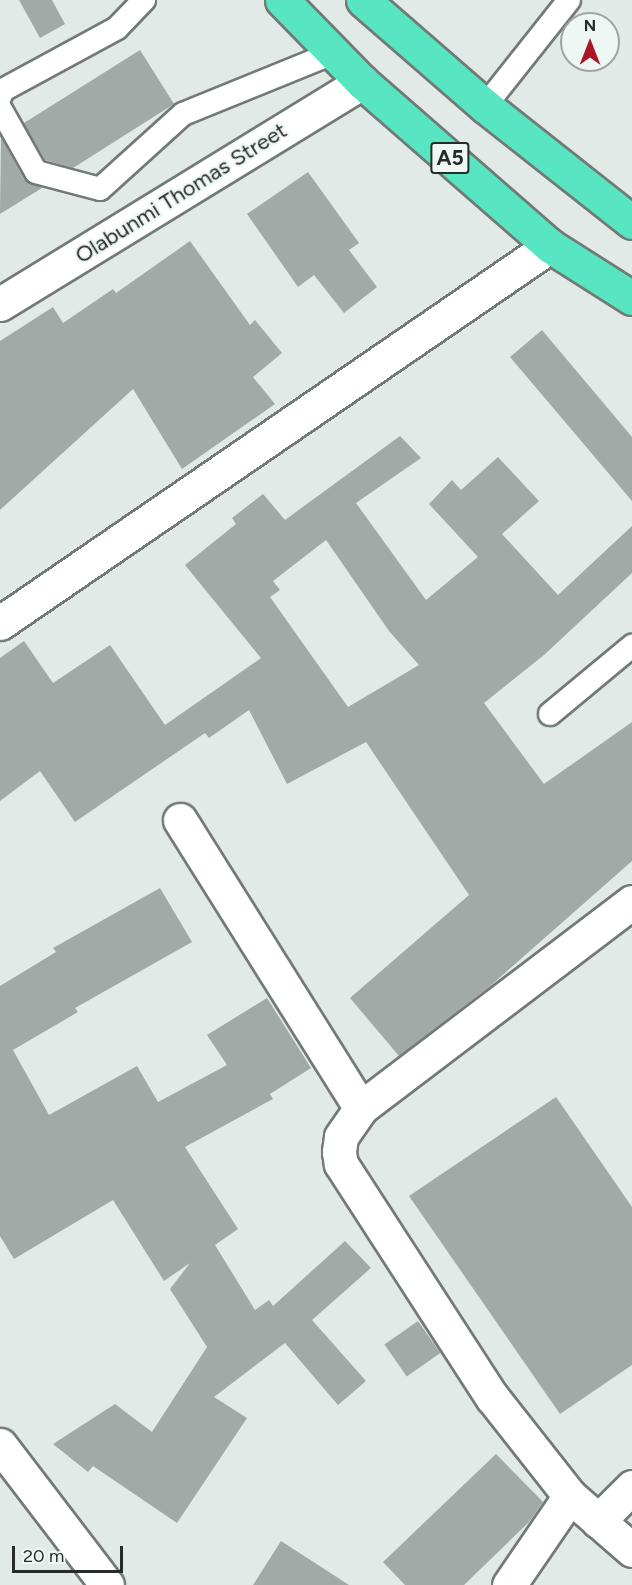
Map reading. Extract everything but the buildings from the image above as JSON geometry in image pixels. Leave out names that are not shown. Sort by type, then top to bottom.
[{"type":"highway","name":"A5","points":[[282,0],[362,82],[550,246],[632,298]]},
{"type":"highway","points":[[363,0],[485,106],[632,222]]},
{"type":"street","name":"Olabunmi Thomas Street","points":[[0,304],[362,82]]},
{"type":"street","points":[[0,623],[550,246]]},
{"type":"street","points":[[180,820],[361,1108]]},
{"type":"street","points":[[632,902],[361,1108],[341,1137],[341,1164],[492,1397],[570,1497],[632,1550]]},
{"type":"street","points":[[0,1446],[107,1585]]},
{"type":"street","points":[[598,1521],[632,1487]]},
{"type":"street","points":[[509,1585],[570,1497]]},
{"type":"lane","points":[[0,97],[3,90],[117,28],[144,0]]},
{"type":"lane","points":[[485,106],[569,0]]},
{"type":"lane","points":[[0,108],[36,172],[100,189],[183,114],[333,53]]},
{"type":"lane","points":[[550,714],[632,646]]}]
